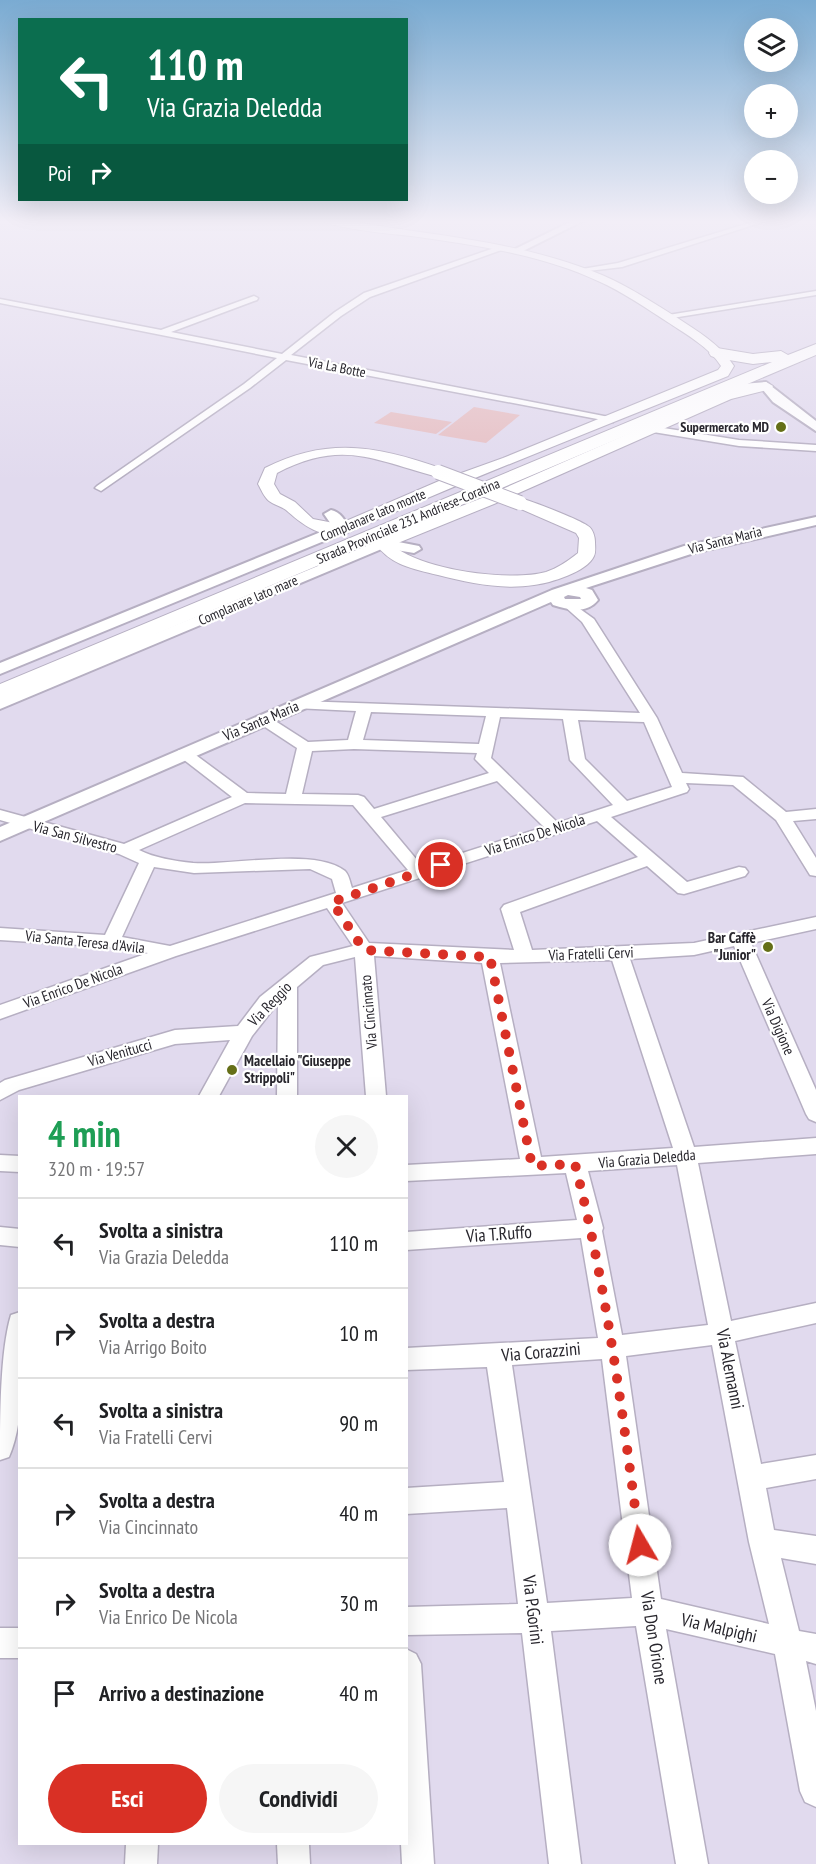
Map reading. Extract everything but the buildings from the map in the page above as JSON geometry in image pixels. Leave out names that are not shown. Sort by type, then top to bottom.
[{"type":"highway","name":"Strada Provinciale 231 Andriese-Coratina","points":[[0,693],[784,359],[816,343]]},
{"type":"highway","name":"Strada Provinciale 231 Andriese-Coratina","points":[[0,679],[784,359],[816,349]]},
{"type":"highway","points":[[717,353],[753,359],[784,359]]},
{"type":"highway","points":[[728,366],[753,359]]},
{"type":"highway","points":[[771,392],[766,378],[784,359]]},
{"type":"main road","points":[[653,307],[717,353],[728,366]]},
{"type":"main road","name":"Complanare lato monte","points":[[342,529],[444,484],[723,373],[728,366]]},
{"type":"main road","name":"Complanare lato mare","points":[[383,543],[425,524],[488,501],[726,396],[747,391],[771,392]]},
{"type":"main road","points":[[342,529],[321,527],[307,522],[289,505],[274,497],[268,490],[266,477],[270,471],[310,455],[350,450],[368,451],[403,459],[571,523],[583,530],[587,538],[586,555],[571,568],[538,578],[494,580],[447,572],[409,555],[389,552],[383,543]]},
{"type":"main road","points":[[289,505],[330,514],[391,509]]},
{"type":"main road","points":[[409,555],[415,538],[425,524]]},
{"type":"street","name":"Via La Botte","points":[[31,307],[609,420]]},
{"type":"street","points":[[163,332],[230,307]]},
{"type":"street","points":[[101,488],[247,386],[349,307]]},
{"type":"street","points":[[666,315],[721,307]]},
{"type":"street","name":"Complanare lato mare","points":[[726,396],[746,387],[771,392]]},
{"type":"street","points":[[771,392],[816,426]]},
{"type":"street","points":[[568,413],[578,418],[587,428]]},
{"type":"street","points":[[651,429],[739,443],[816,448]]},
{"type":"street","points":[[330,514],[339,522],[342,529]]},
{"type":"street","name":"Via Santa Maria","points":[[0,835],[184,753],[523,609],[563,598],[636,564],[747,534],[816,521]]},
{"type":"street","points":[[301,545],[308,532],[307,522]]},
{"type":"street","name":"Complanare lato monte","points":[[0,669],[342,529]]},
{"type":"street","name":"Complanare lato mare","points":[[0,704],[383,543]]},
{"type":"street","points":[[336,563],[409,555]]},
{"type":"street","name":"Via Santa Maria","points":[[587,607],[606,583],[636,564]]},
{"type":"street","points":[[563,598],[582,591],[589,595],[587,607],[650,718],[678,778],[737,780],[782,818],[816,871]]},
{"type":"street","points":[[300,705],[650,718]]},
{"type":"street","points":[[354,744],[365,707]]},
{"type":"street","points":[[494,712],[483,759],[555,829]]},
{"type":"street","points":[[570,715],[578,759],[624,807]]},
{"type":"street","points":[[264,720],[304,747],[354,744],[486,749]]},
{"type":"street","points":[[293,799],[304,747]]},
{"type":"street","points":[[184,753],[243,798]]},
{"type":"street","points":[[370,815],[500,775]]},
{"type":"street","name":"Via Enrico De Nicola","points":[[0,1012],[170,952],[681,789],[678,778]]},
{"type":"street","points":[[125,850],[243,798],[358,800],[418,872]]},
{"type":"street","points":[[782,818],[816,814]]},
{"type":"street","name":"Via San Silvestro","points":[[0,815],[125,850],[148,861],[194,868],[311,864],[329,869],[340,876],[339,899]]},
{"type":"street","points":[[600,815],[684,889],[738,872]]},
{"type":"street","points":[[525,956],[510,909],[650,859]]},
{"type":"street","points":[[111,941],[148,861]]},
{"type":"street","name":"Via Cincinnato","points":[[339,899],[364,950],[376,1095]]},
{"type":"street","name":"Via Fratelli Cervi","points":[[364,950],[490,957],[619,954],[694,949],[816,923]]},
{"type":"street","name":"Via Santa Teresa d'Avila","points":[[0,934],[111,941],[170,952]]},
{"type":"street","name":"Via Digione","points":[[740,939],[816,1114]]},
{"type":"street","name":"Via Reggio","points":[[209,1095],[244,1032],[267,1002],[317,961],[364,950]]},
{"type":"street","name":"Via Alemanni","points":[[619,954],[686,1155],[763,1542],[788,1643],[816,1791]]},
{"type":"street","points":[[490,957],[532,1166]]},
{"type":"street","points":[[287,1095],[288,983]]},
{"type":"street","name":"Via Venitucci","points":[[0,1092],[12,1084],[175,1037],[244,1032]]},
{"type":"street","name":"Via Grazia Deledda","points":[[408,1173],[575,1164],[816,1146]]},
{"type":"street","points":[[0,1162],[18,1164]]},
{"type":"street","name":"Via Don Orione","points":[[575,1164],[592,1228],[612,1346],[649,1611],[692,1864]]},
{"type":"street","name":"Via T.Ruffo","points":[[408,1241],[592,1228]]},
{"type":"street","points":[[0,1236],[18,1238]]},
{"type":"street","name":"Via Corazzini","points":[[408,1359],[498,1356],[612,1346],[723,1333],[816,1313]]},
{"type":"street","points":[[0,1449],[18,1335]]},
{"type":"street","name":"Via P.Gorini","points":[[498,1356],[519,1494],[565,1864]]},
{"type":"street","points":[[751,1478],[816,1467]]},
{"type":"street","points":[[408,1501],[519,1494]]},
{"type":"street","points":[[763,1542],[816,1550]]},
{"type":"street","name":"Via Malpighi","points":[[408,1621],[534,1618],[649,1611],[816,1649]]},
{"type":"street","points":[[0,1643],[18,1643]]},
{"type":"street","points":[[408,1697],[418,1864]]},
{"type":"street","points":[[141,1864],[142,1845]]},
{"type":"street","points":[[293,1845],[294,1864]]},
{"type":"shaded area","points":[[474,407],[520,415],[486,443],[438,435]]},
{"type":"shaded area","points":[[391,412],[452,422],[436,434],[374,423]]},
{"type":"place","name":"Supermercato MD","points":[[781,427]]},
{"type":"place","name":"Bar Caffè \"Junior\"","points":[[768,947]]},
{"type":"place","name":"Macellaio \"Giuseppe Strippoli\"","points":[[232,1070]]},
{"type":"route","points":[[441,865],[332,902],[364,950],[490,957],[532,1166],[575,1164],[592,1228],[612,1346],[640,1545]]}]
